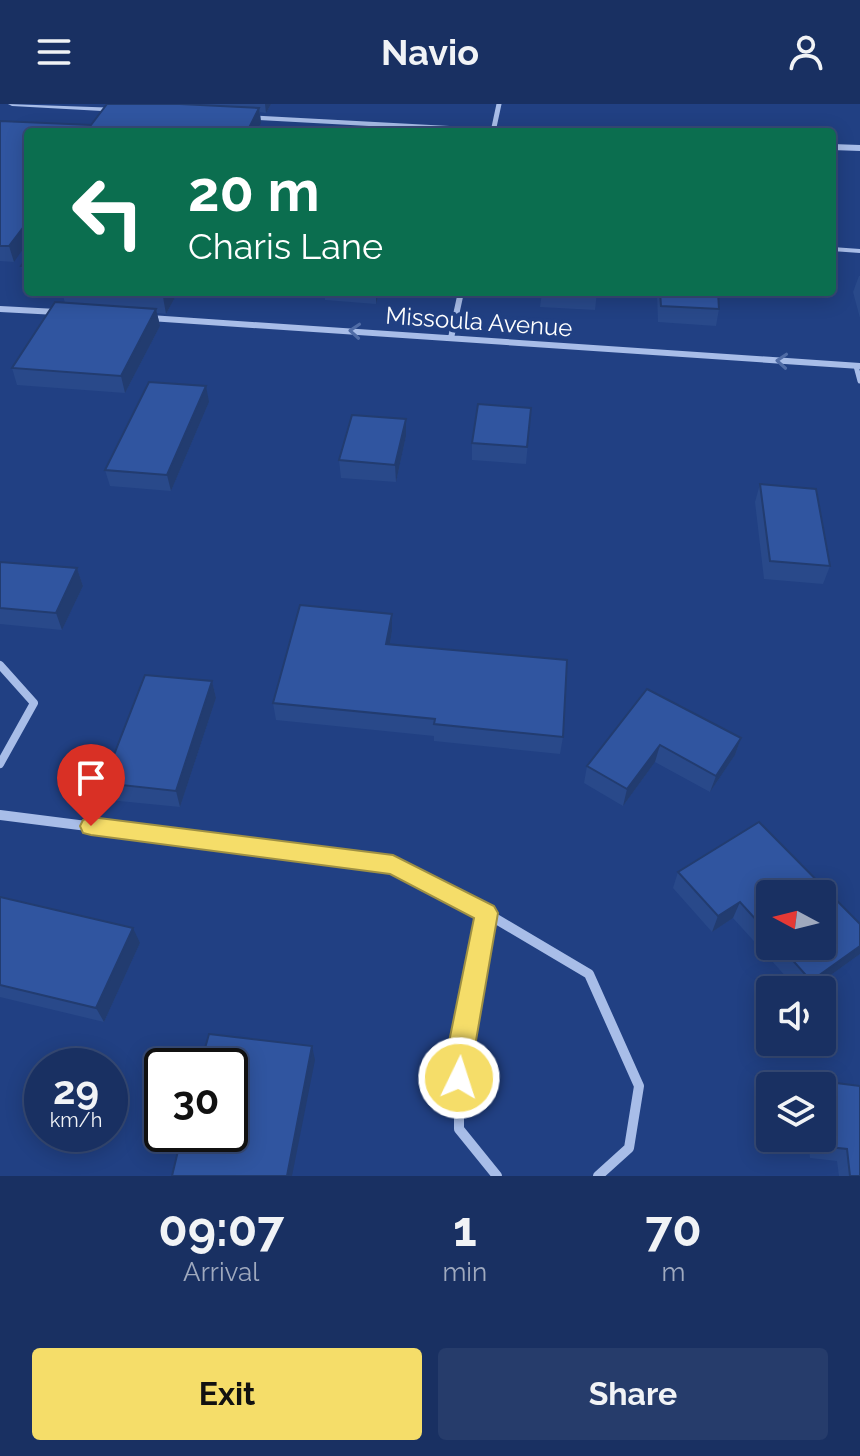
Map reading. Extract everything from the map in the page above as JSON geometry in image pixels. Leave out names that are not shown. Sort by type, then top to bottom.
[{"type":"street","points":[[12,104],[137,111]]},
{"type":"street","points":[[495,128],[499,104]]},
{"type":"street","points":[[230,116],[441,128]]},
{"type":"street","points":[[836,147],[860,148]]},
{"type":"street","points":[[451,338],[460,296]]},
{"type":"street","points":[[0,309],[63,312]]},
{"type":"street","name":"Missoula Avenue","points":[[142,317],[858,366]]},
{"type":"street","points":[[0,665],[34,703],[0,764]]},
{"type":"street","points":[[0,815],[393,865],[486,913],[589,974],[639,1086],[629,1148],[598,1176]]},
{"type":"street","points":[[486,913],[459,1052],[459,1129],[497,1176]]},
{"type":"lane","points":[[836,249],[860,251]]},
{"type":"lane","points":[[858,366],[860,381]]},
{"type":"building","points":[[107,104],[259,108],[249,128],[24,128],[24,226],[9,246],[0,246],[0,121],[91,125]]},
{"type":"building","points":[[660,296],[718,296],[719,309],[661,306]]},
{"type":"building","points":[[55,302],[156,309],[121,376],[12,368]]},
{"type":"building","points":[[149,382],[206,386],[167,475],[105,470]]},
{"type":"building","points":[[478,404],[531,408],[527,447],[472,443]]},
{"type":"building","points":[[352,415],[406,419],[395,465],[339,460]]},
{"type":"building","points":[[760,484],[816,489],[830,566],[770,561]]},
{"type":"building","points":[[0,562],[77,568],[56,613],[0,608]]},
{"type":"building","points":[[300,605],[392,614],[386,644],[567,660],[563,737],[434,724],[435,719],[273,703]]},
{"type":"building","points":[[145,675],[212,681],[176,791],[103,783]]},
{"type":"building","points":[[647,689],[741,738],[716,776],[660,745],[627,789],[587,766]]},
{"type":"building","points":[[759,822],[816,880],[756,880],[756,920],[740,902],[718,916],[678,872]]},
{"type":"building","points":[[0,897],[133,928],[96,1008],[0,985]]},
{"type":"building","points":[[836,900],[860,924],[860,946],[818,976],[807,976],[792,960],[836,960]]},
{"type":"building","points":[[209,1034],[312,1046],[287,1176],[172,1176],[178,1152],[248,1152],[248,1048],[205,1048]]},
{"type":"building","points":[[836,1083],[860,1086],[860,1176],[850,1176],[847,1149],[836,1148]]},
{"type":"route","points":[[91,826],[393,865],[486,913],[459,1052],[459,1078]]}]
